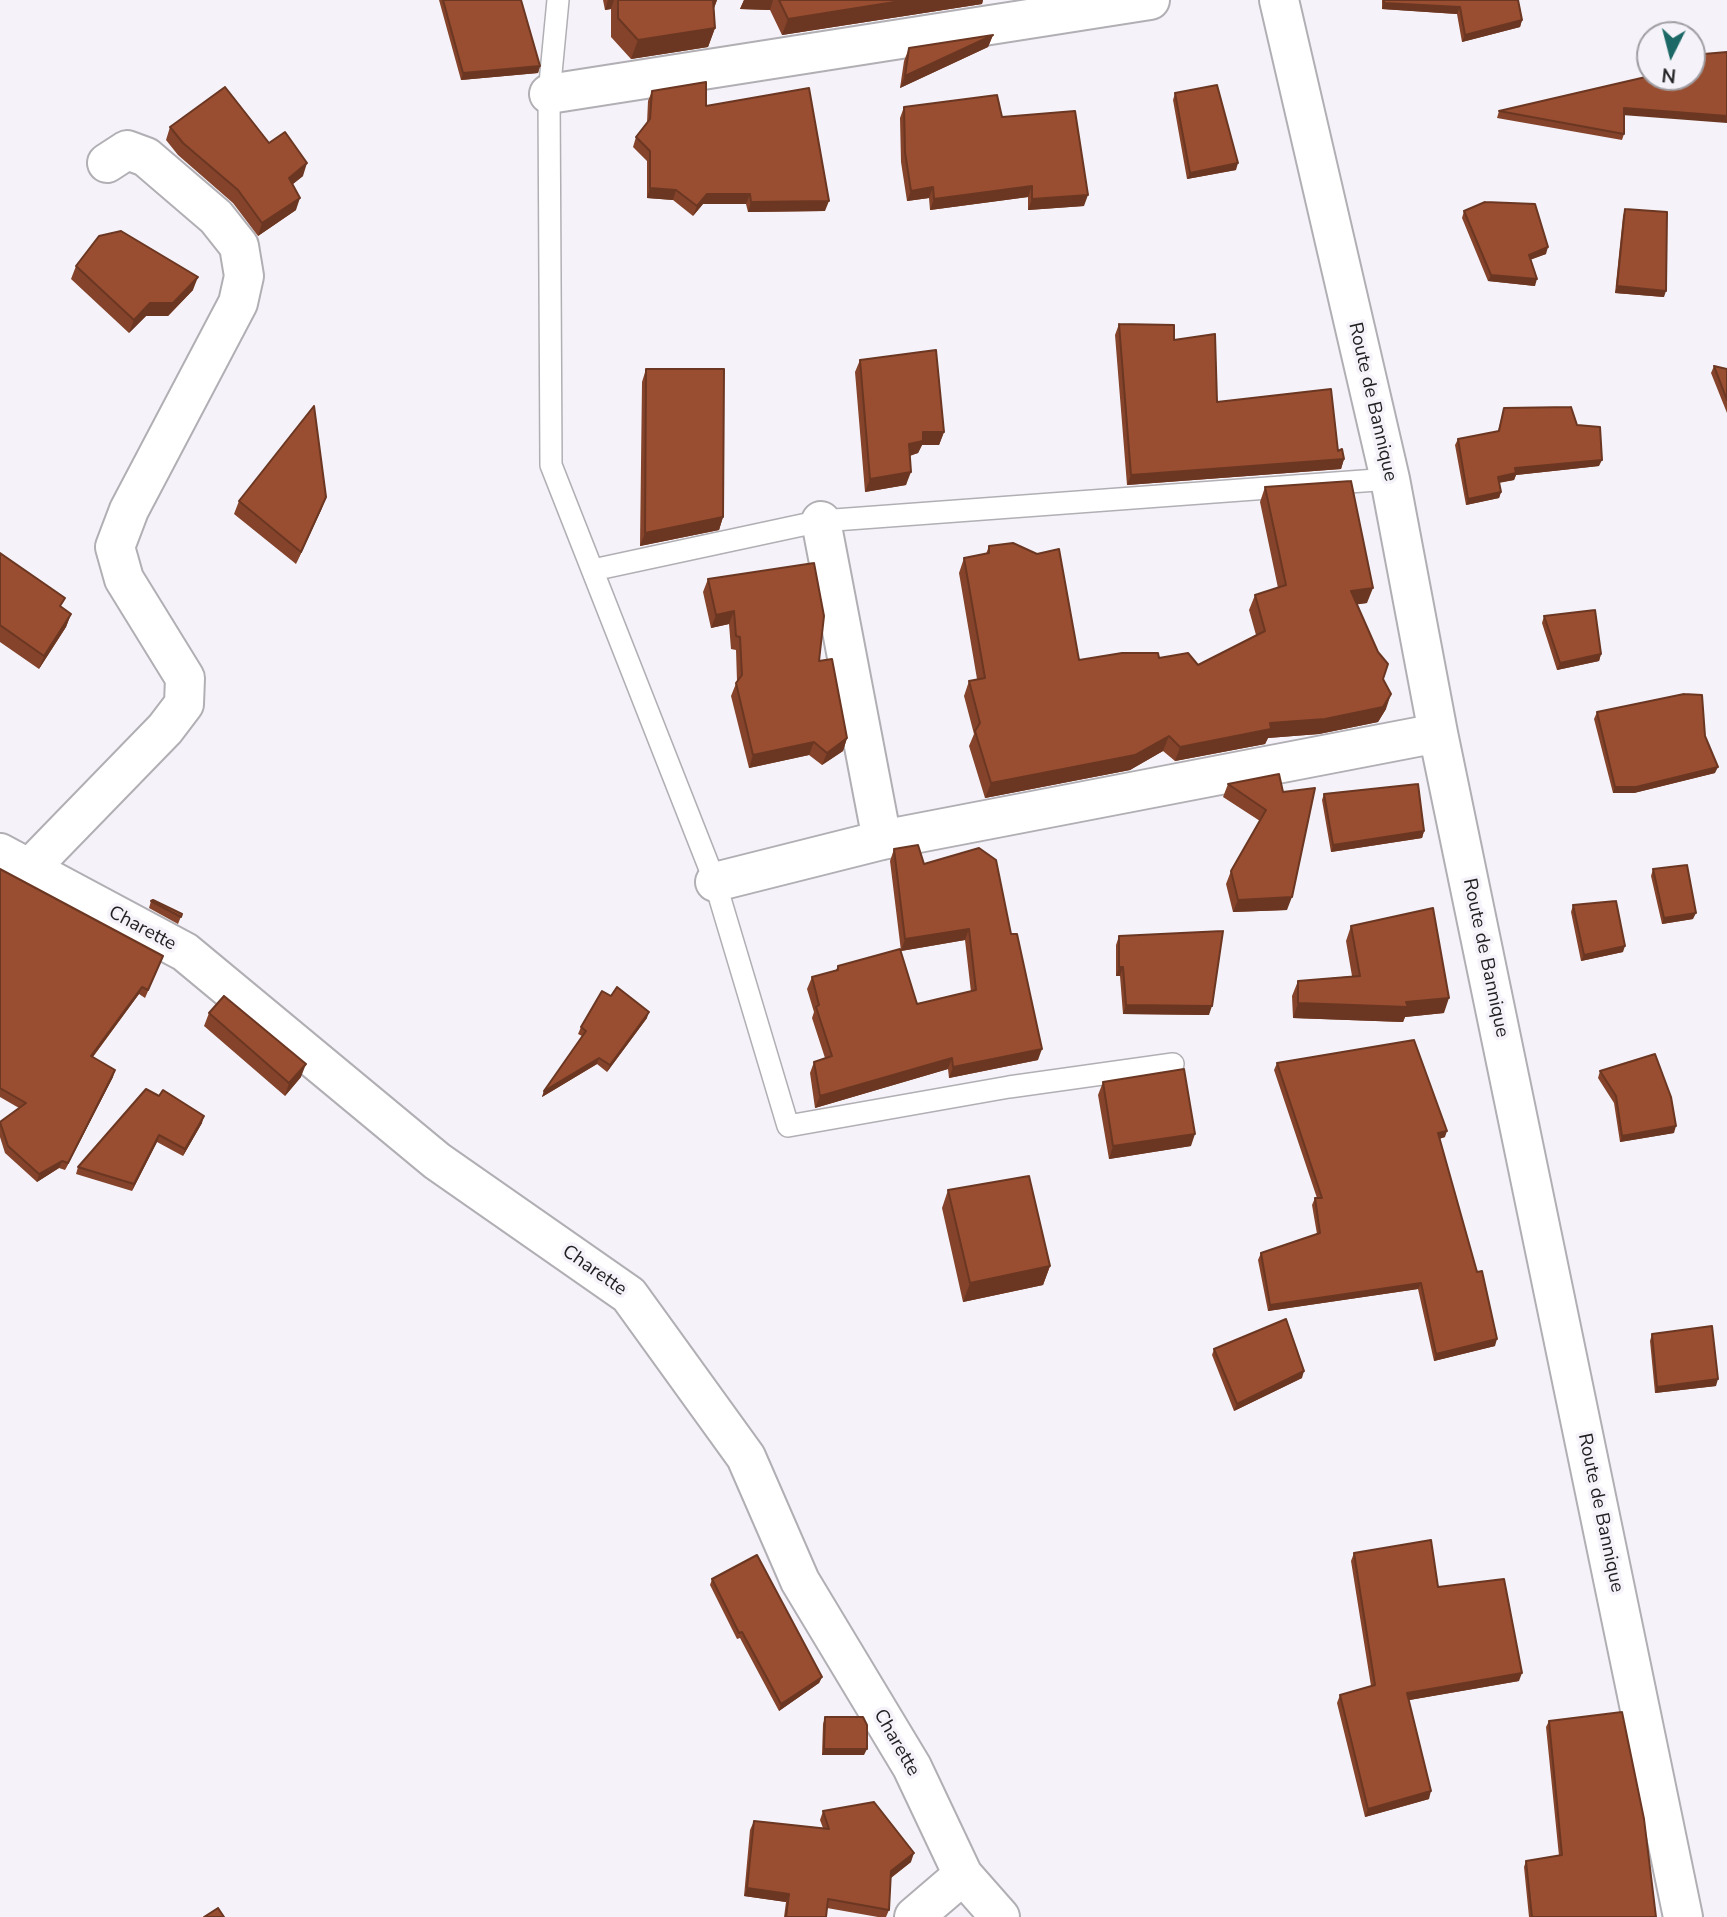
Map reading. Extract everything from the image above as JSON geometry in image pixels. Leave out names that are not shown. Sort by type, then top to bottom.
[{"type":"street","points":[[549,94],[1150,0]]},
{"type":"street","name":"Route de Bannique","points":[[1279,0],[1390,478],[1438,733],[1683,1917]]},
{"type":"street","points":[[14,861],[165,729],[184,704],[185,678],[124,579],[115,547],[129,510],[238,303],[244,276],[239,246],[216,217],[146,157],[127,150],[107,163]]},
{"type":"street","points":[[821,521],[882,840]]},
{"type":"street","points":[[715,882],[882,840],[1438,733]]},
{"type":"street","name":"Charette","points":[[14,861],[185,951],[437,1161],[629,1294],[746,1457],[800,1581],[912,1767],[963,1875],[1000,1917]]},
{"type":"street","points":[[914,1917],[963,1875]]},
{"type":"lane","points":[[558,0],[549,94],[551,465],[715,882],[788,1126],[1009,1087],[1173,1064]]},
{"type":"lane","points":[[593,570],[821,521],[1390,478]]},
{"type":"building","points":[[443,0],[521,0],[540,66],[463,73]]},
{"type":"building","points":[[618,0],[713,0],[715,28],[638,40],[618,18]]},
{"type":"building","points":[[779,0],[907,0],[788,19]]},
{"type":"building","points":[[1384,0],[1518,0],[1522,20],[1465,35],[1460,7],[1384,3]]},
{"type":"building","points":[[993,35],[905,76],[909,48]]},
{"type":"building","points":[[1727,52],[1727,116],[1624,108],[1624,134],[1499,111],[1636,79],[1636,91],[1706,91],[1706,54]]},
{"type":"building","points":[[706,82],[706,106],[809,88],[829,201],[751,202],[750,194],[707,194],[697,206],[676,190],[650,188],[650,151],[636,137],[650,119],[652,91]]},
{"type":"building","points":[[1217,85],[1238,163],[1190,173],[1175,93]]},
{"type":"building","points":[[225,87],[269,143],[285,132],[307,163],[289,178],[300,198],[262,223],[238,190],[183,143],[170,127]]},
{"type":"building","points":[[997,95],[1002,117],[1075,111],[1088,195],[1032,199],[1032,186],[934,199],[933,187],[911,191],[905,152],[904,107]]},
{"type":"building","points":[[1485,202],[1535,204],[1548,247],[1529,255],[1537,279],[1491,275],[1464,211]]},
{"type":"building","points":[[1625,209],[1667,212],[1666,291],[1617,286]]},
{"type":"building","points":[[121,231],[198,277],[173,303],[150,303],[134,320],[76,266],[99,236]]},
{"type":"building","points":[[1119,324],[1174,325],[1174,340],[1215,334],[1217,402],[1331,389],[1338,451],[1342,449],[1344,459],[1131,475]]},
{"type":"building","points":[[936,350],[944,432],[923,432],[923,441],[909,444],[911,472],[870,479],[860,360]]},
{"type":"building","points":[[1714,366],[1727,369],[1727,400]]},
{"type":"building","points":[[646,369],[724,369],[723,517],[645,533]]},
{"type":"building","points":[[314,406],[326,497],[301,552],[239,501]]},
{"type":"building","points":[[1571,407],[1577,425],[1600,427],[1602,460],[1515,468],[1516,473],[1498,477],[1501,492],[1468,499],[1458,439],[1499,431],[1504,408]]},
{"type":"building","points":[[1351,481],[1373,588],[1351,591],[1378,652],[1388,664],[1383,679],[1391,694],[1383,707],[1325,719],[1270,723],[1271,729],[1180,747],[1169,736],[1135,755],[991,783],[975,731],[980,723],[969,681],[985,678],[964,558],[989,553],[989,546],[1013,543],[1037,554],[1059,549],[1079,660],[1122,653],[1158,653],[1159,658],[1188,653],[1198,665],[1265,631],[1255,595],[1286,585],[1265,487]]},
{"type":"building","points":[[0,553],[65,598],[60,606],[71,614],[44,656],[0,625]]},
{"type":"building","points":[[814,563],[824,616],[819,661],[832,659],[847,738],[827,753],[814,742],[753,755],[736,683],[742,675],[740,637],[736,636],[734,611],[716,615],[708,579]]},
{"type":"building","points":[[1595,610],[1601,654],[1560,663],[1544,616]]},
{"type":"building","points":[[1684,694],[1702,695],[1705,736],[1718,767],[1636,787],[1615,787],[1597,712]]},
{"type":"building","points":[[1279,774],[1283,792],[1315,788],[1292,897],[1238,900],[1231,871],[1266,810],[1228,784]]},
{"type":"building","points":[[1418,784],[1424,831],[1333,845],[1324,794]]},
{"type":"building","points":[[918,845],[924,864],[979,848],[996,860],[1011,934],[1017,934],[1042,1049],[953,1067],[952,1058],[820,1096],[814,1062],[832,1056],[816,1007],[819,1005],[812,977],[838,970],[838,966],[900,949],[917,1004],[976,990],[969,929],[905,939],[894,849]]},
{"type":"building","points":[[1687,865],[1696,913],[1664,918],[1653,869]]},
{"type":"building","points":[[0,869],[163,956],[148,990],[142,987],[91,1056],[115,1070],[68,1163],[62,1161],[39,1174],[8,1146],[0,1122],[26,1103],[0,1088]]},
{"type":"building","points":[[151,901],[182,914],[181,917]]},
{"type":"building","points":[[1616,901],[1625,946],[1584,955],[1573,905]]},
{"type":"building","points":[[1433,908],[1449,998],[1406,1002],[1408,1007],[1298,1003],[1298,981],[1360,976],[1351,926]]},
{"type":"building","points":[[1223,931],[1212,1006],[1126,1005],[1123,967],[1119,967],[1119,936]]},
{"type":"building","points":[[617,987],[649,1012],[610,1065],[599,1058],[544,1091],[586,1031],[581,1027],[602,991],[611,996]]},
{"type":"building","points":[[224,996],[306,1064],[289,1083],[209,1013]]},
{"type":"building","points":[[1414,1040],[1447,1131],[1438,1133],[1477,1272],[1482,1271],[1497,1339],[1436,1354],[1421,1283],[1270,1305],[1261,1253],[1320,1233],[1315,1198],[1322,1198],[1277,1063]]},
{"type":"building","points":[[1655,1054],[1671,1097],[1676,1126],[1622,1136],[1616,1096],[1600,1071]]},
{"type":"building","points":[[1184,1069],[1195,1134],[1113,1146],[1103,1082]]},
{"type":"building","points":[[146,1089],[159,1096],[163,1090],[204,1116],[185,1149],[159,1135],[134,1184],[78,1167]]},
{"type":"building","points":[[1029,1176],[1050,1266],[970,1283],[948,1190]]},
{"type":"building","points":[[1286,1319],[1304,1371],[1237,1404],[1214,1349]]},
{"type":"building","points":[[1712,1326],[1718,1379],[1657,1387],[1652,1334]]},
{"type":"building","points":[[1431,1540],[1438,1587],[1504,1579],[1522,1673],[1407,1693],[1431,1791],[1368,1809],[1340,1695],[1375,1685],[1354,1553]]},
{"type":"building","points":[[757,1555],[822,1677],[781,1704],[742,1632],[739,1633],[712,1579]]},
{"type":"building","points":[[1622,1712],[1644,1819],[1656,1917],[1532,1917],[1526,1861],[1562,1855],[1549,1721]]},
{"type":"building","points":[[825,1717],[863,1717],[867,1725],[867,1749],[824,1749]]},
{"type":"building","points":[[874,1802],[914,1853],[891,1871],[889,1910],[828,1899],[826,1917],[786,1917],[789,1894],[747,1888],[754,1821],[829,1829],[823,1811]]},
{"type":"building","points":[[218,1908],[224,1917],[204,1917]]}]
